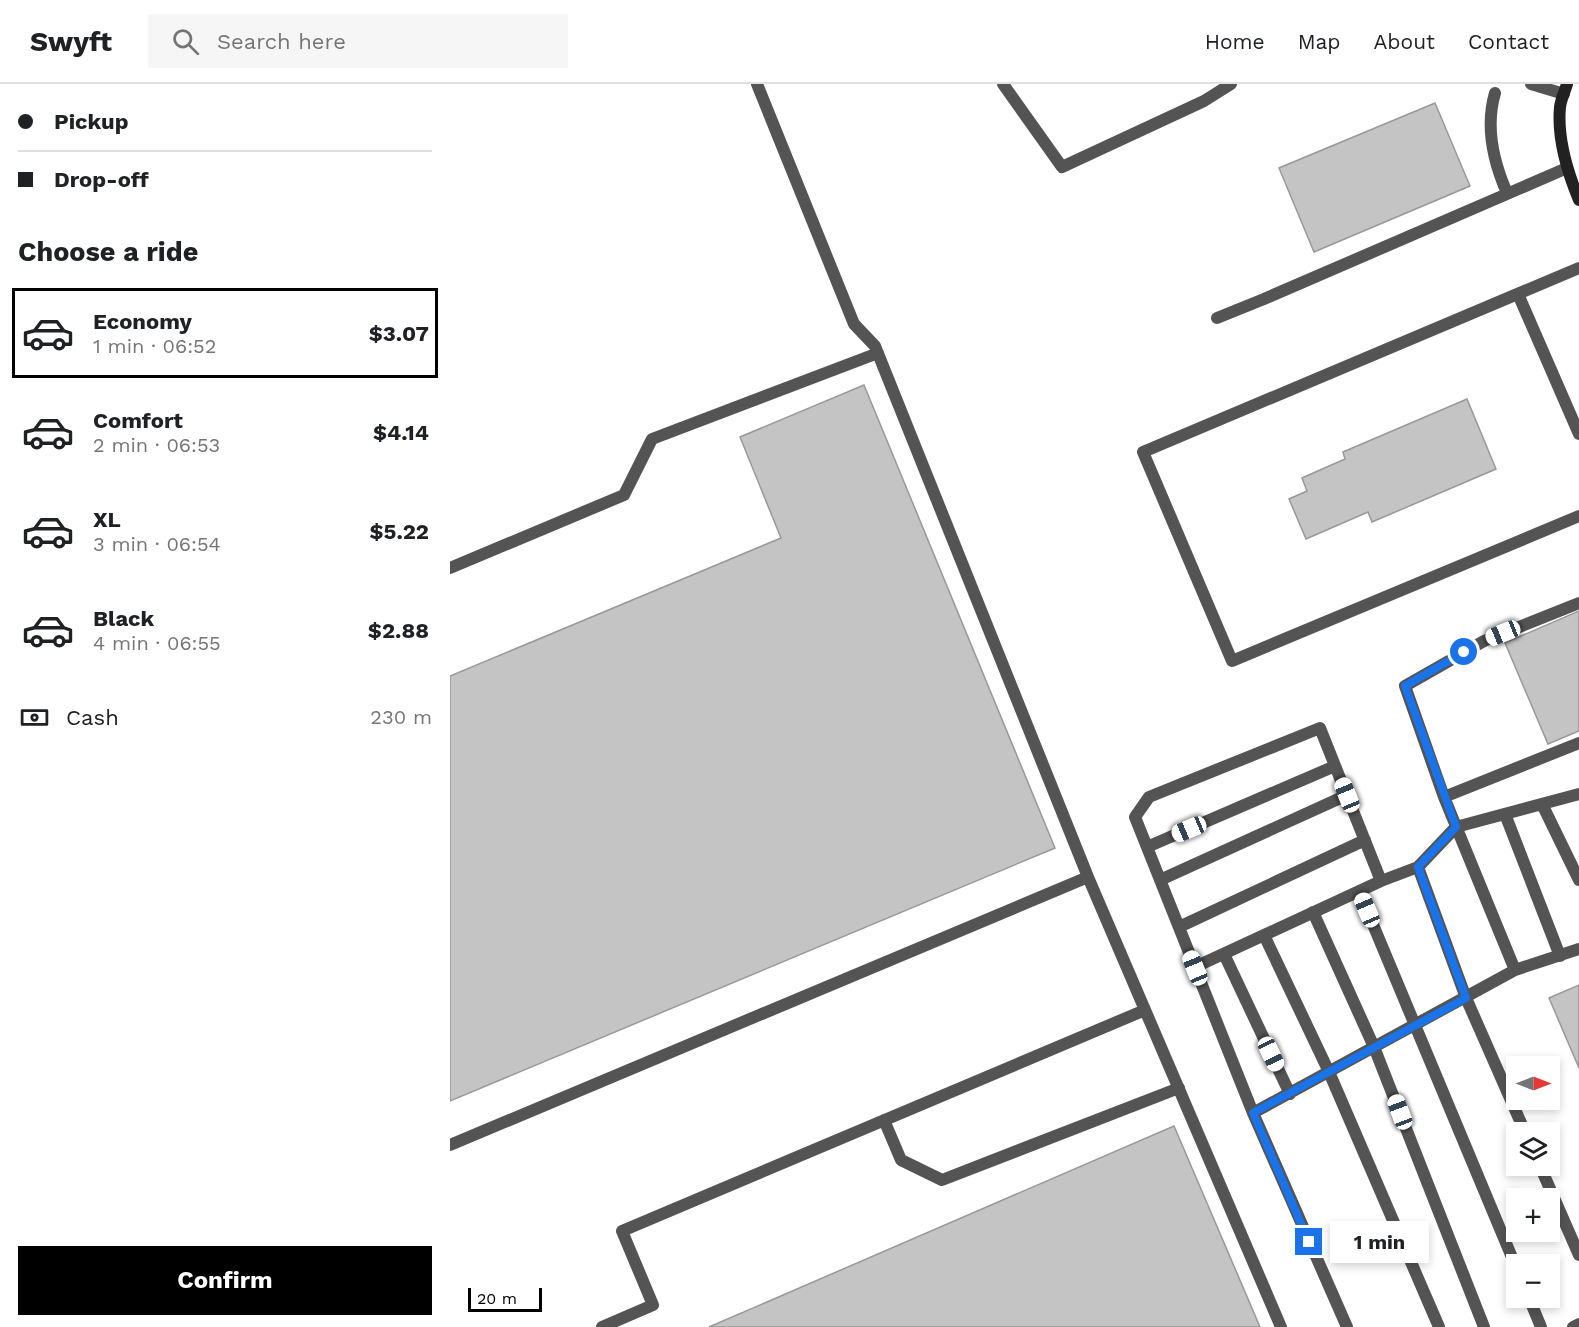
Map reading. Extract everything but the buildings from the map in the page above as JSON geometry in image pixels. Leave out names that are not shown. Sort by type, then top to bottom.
[{"type":"street","points":[[1566,89],[1560,106],[1562,146],[1567,168],[1579,200]]},
{"type":"lane","points":[[757,84],[854,324],[875,346],[878,353],[1088,877],[1281,1327]]},
{"type":"lane","points":[[1003,84],[1062,167],[1204,101],[1231,84]]},
{"type":"lane","points":[[1531,84],[1566,89]]},
{"type":"lane","points":[[1495,93],[1490,123],[1491,143],[1497,170],[1507,194]]},
{"type":"lane","points":[[1217,318],[1567,168]]},
{"type":"lane","points":[[1579,268],[1143,452],[1232,661],[1579,516]]},
{"type":"lane","points":[[1518,294],[1579,434]]},
{"type":"lane","points":[[450,568],[624,495],[652,439],[878,353]]},
{"type":"lane","points":[[1515,970],[1456,827],[1405,686],[1484,641],[1579,603]]},
{"type":"lane","points":[[1347,1327],[1253,1113],[1135,817],[1149,796],[1320,728],[1381,881]]},
{"type":"lane","points":[[1444,796],[1579,743]]},
{"type":"lane","points":[[1147,847],[1335,766]]},
{"type":"lane","points":[[1195,968],[1381,881],[1418,867],[1456,827],[1579,794]]},
{"type":"lane","points":[[1160,880],[1347,795]]},
{"type":"lane","points":[[1542,804],[1579,880]]},
{"type":"lane","points":[[1505,814],[1560,956]]},
{"type":"lane","points":[[1179,927],[1365,840]]},
{"type":"lane","points":[[1418,867],[1466,998],[1521,1122]]},
{"type":"lane","points":[[450,1145],[1088,877]]},
{"type":"lane","points":[[1359,891],[1511,1254]]},
{"type":"lane","points":[[1313,912],[1374,1047],[1484,1327]]},
{"type":"lane","points":[[1264,935],[1329,1072],[1439,1327]]},
{"type":"lane","points":[[1253,1113],[1515,970],[1579,949]]},
{"type":"lane","points":[[1224,954],[1290,1094]]},
{"type":"lane","points":[[602,1327],[653,1305],[622,1231],[1145,1010]]},
{"type":"lane","points":[[884,1120],[901,1160],[942,1180],[1179,1088]]},
{"type":"lane","points":[[1544,1176],[1579,1255]]},
{"type":"lane","points":[[1533,1308],[1541,1327]]},
{"type":"lane","points":[[1573,1327],[1579,1324]]},
{"type":"route","points":[[1309,1242],[1253,1113],[1466,998],[1418,867],[1456,827],[1405,686],[1464,652]]}]
